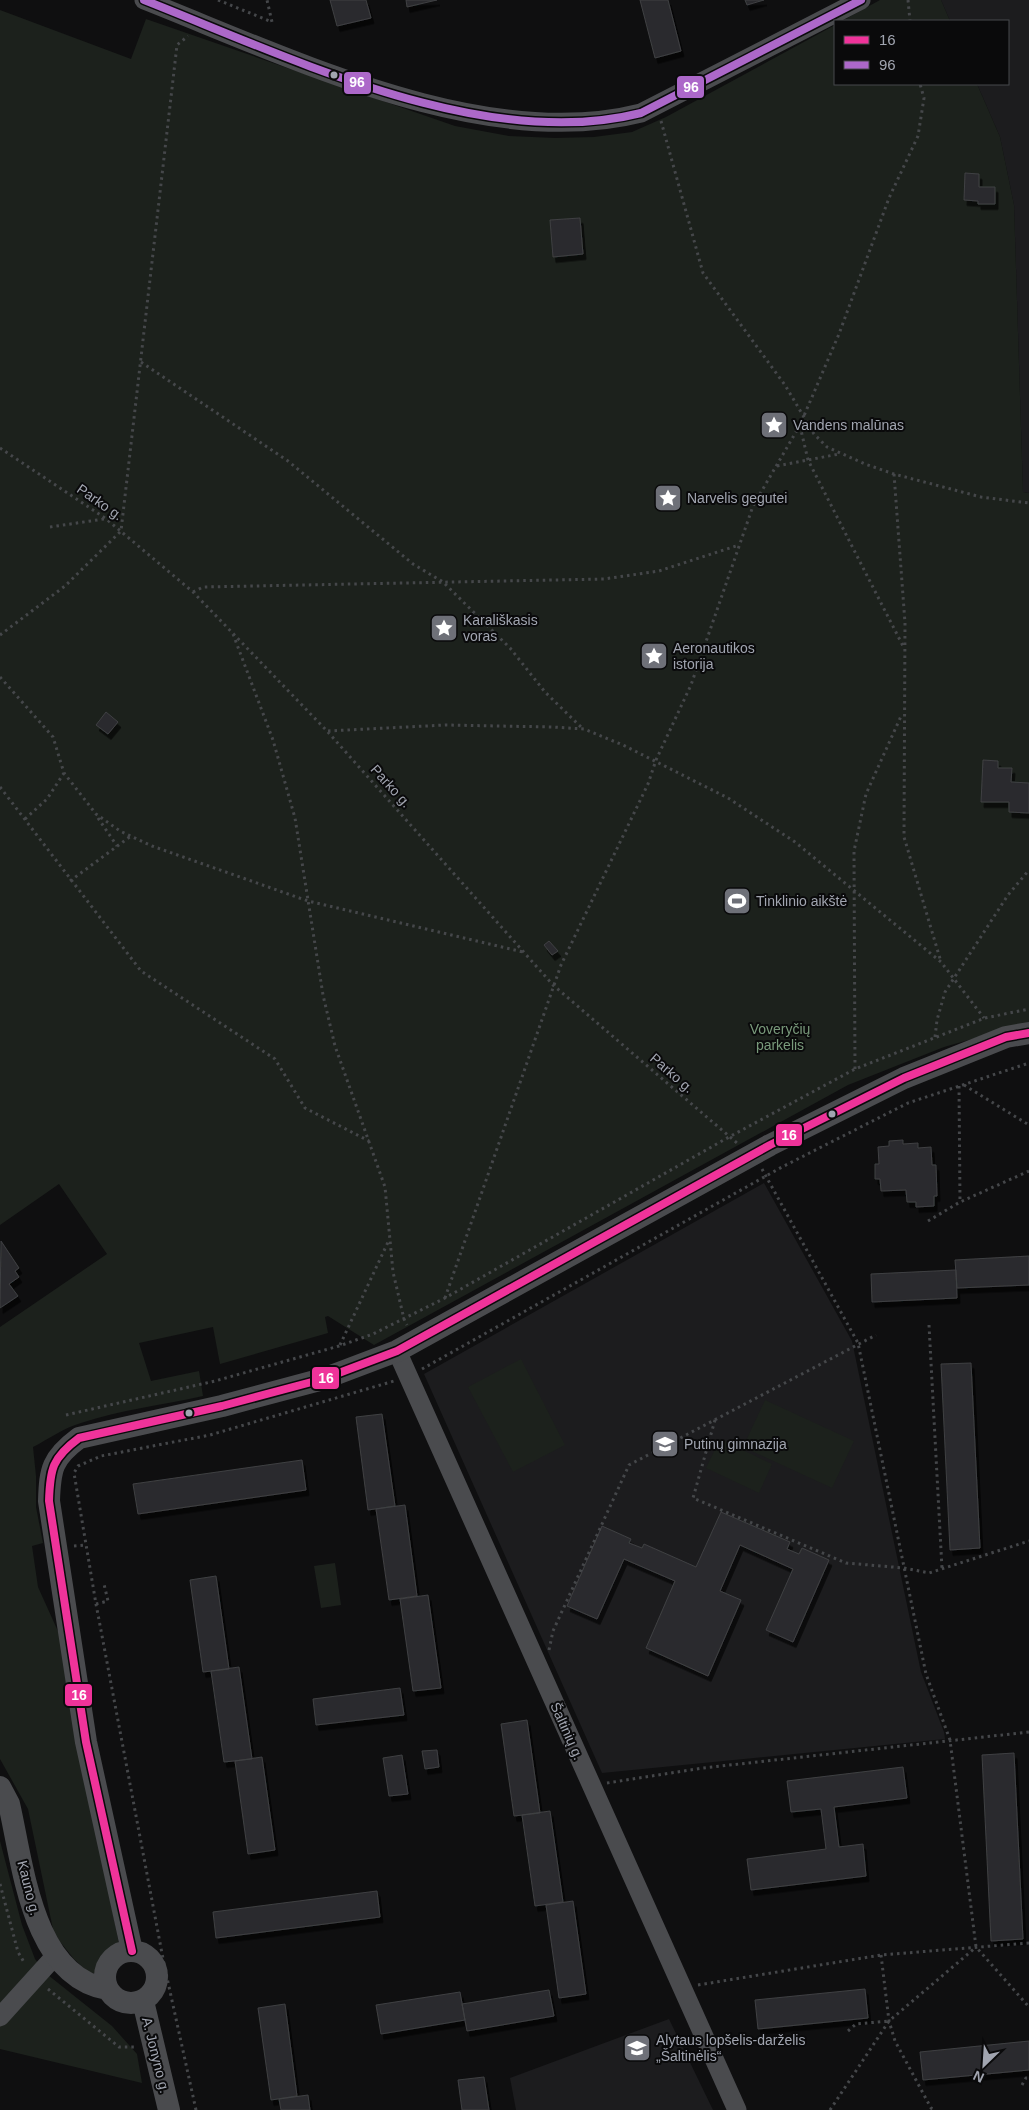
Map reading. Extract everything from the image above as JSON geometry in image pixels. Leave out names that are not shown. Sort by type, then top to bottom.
[{"type":"street","points":[[144,0],[397,96],[465,113],[526,120],[579,122],[616,119],[657,106],[861,0]]},
{"type":"street","points":[[132,1951],[86,1742],[49,1501],[50,1474],[56,1458],[79,1438],[222,1406],[323,1379],[397,1351],[750,1155],[904,1078],[1006,1037],[1029,1033]]},
{"type":"street","name":"Šaltinių g.","points":[[397,1351],[410,1376],[536,1663],[737,2110]]},
{"type":"street","name":"Kauno g.","points":[[0,1787],[9,1804],[35,1917],[55,1956],[74,1976],[93,1986],[107,1989]]},
{"type":"street","points":[[132,1951],[149,1958],[157,1974],[154,1989],[143,2001],[126,2003],[112,1996],[104,1981],[107,1966],[117,1954],[132,1951]]},
{"type":"street","points":[[0,2017],[55,1956]]},
{"type":"street","name":"A. Jonyno g.","points":[[143,2001],[169,2110]]},
{"type":"path","points":[[218,0],[272,22],[267,0]]},
{"type":"path","points":[[908,0],[910,20]]},
{"type":"path","points":[[0,635],[65,586],[121,531],[142,362],[177,45],[192,33],[194,20]]},
{"type":"path","points":[[445,1298],[561,965],[648,784],[656,760],[691,685],[753,506],[800,425],[840,334],[889,198],[918,136],[924,98],[920,85]]},
{"type":"path","points":[[657,106],[703,273],[785,385],[814,434],[827,447],[840,454],[894,474],[981,497],[1029,503]]},
{"type":"path","points":[[142,362],[288,461],[413,564],[443,582],[510,648],[545,692],[584,729],[656,760],[728,798],[794,842],[941,962],[984,1018]]},
{"type":"path","points":[[800,425],[808,460],[904,648]]},
{"type":"path","name":"Parko g.","points":[[0,448],[105,518],[193,592],[327,731],[553,985],[750,1155],[767,1176],[858,1343],[926,1674],[950,1740],[976,1947]]},
{"type":"path","points":[[776,466],[840,454]]},
{"type":"path","points":[[894,474],[905,623],[903,712],[904,837],[941,962]]},
{"type":"path","points":[[50,527],[105,518]]},
{"type":"path","points":[[193,592],[203,587],[604,579],[636,576],[659,571],[740,545]]},
{"type":"path","points":[[232,631],[273,740],[295,818],[323,995],[335,1046],[385,1187],[393,1272],[404,1319],[433,1363]]},
{"type":"path","points":[[0,676],[53,737],[64,773],[96,814],[117,846]]},
{"type":"path","points":[[855,1069],[854,851],[866,794],[903,712]]},
{"type":"path","points":[[327,731],[445,725],[584,729]]},
{"type":"path","points":[[25,819],[47,799],[64,773]]},
{"type":"path","points":[[0,787],[70,881],[141,971],[275,1059],[305,1108],[370,1142]]},
{"type":"path","points":[[96,814],[131,836],[152,846],[308,901],[524,952]]},
{"type":"path","points":[[70,881],[131,836]]},
{"type":"path","points":[[935,1038],[939,1007],[954,977],[1008,895],[1029,870]]},
{"type":"path","points":[[66,1415],[215,1381],[339,1346],[404,1319],[445,1298],[729,1137],[855,1069],[984,1018],[1029,1009]]},
{"type":"path","points":[[196,2110],[164,1964],[96,1604],[74,1473],[78,1466],[87,1460],[210,1435],[369,1390],[410,1376],[767,1176],[908,1103],[1029,1063]]},
{"type":"path","points":[[964,1085],[1029,1125]]},
{"type":"path","points":[[959,1086],[960,1202]]},
{"type":"path","points":[[928,1221],[960,1202],[1029,1171]]},
{"type":"path","points":[[339,1346],[390,1239]]},
{"type":"path","points":[[929,1325],[942,1569]]},
{"type":"path","points":[[536,1663],[549,1650],[553,1631],[624,1471],[629,1465],[876,1335]]},
{"type":"path","points":[[715,1419],[693,1498],[846,1563],[904,1568],[929,1573],[1029,1541]]},
{"type":"path","points":[[96,1604],[108,1601],[104,1584]]},
{"type":"path","points":[[592,1785],[703,1768],[1029,1732]]},
{"type":"path","points":[[684,1990],[702,1983],[881,1955],[1029,1943]]},
{"type":"path","points":[[976,1947],[1029,2007]]},
{"type":"path","points":[[830,2110],[889,2021],[976,1947]]},
{"type":"path","points":[[881,1955],[889,2021],[896,2041],[931,2108],[936,2110]]},
{"type":"path","points":[[848,2030],[856,2024],[889,2021]]},
{"type":"path","points":[[1022,2085],[1026,2078],[1029,2078]]},
{"type":"shaded area","points":[[941,0],[1029,0],[1029,493],[1023,492],[1014,205],[1000,137],[977,85],[1009,85],[1009,20],[950,20]]},
{"type":"shaded area","name":"Putinų gimnazija","points":[[764,1183],[852,1341],[921,1672],[945,1739],[602,1773],[424,1374]]},
{"type":"shaded area","name":"Alytaus lopšelis-darželis „Šaltinėlis“","points":[[669,2019],[713,2110],[516,2110],[510,2078]]},
{"type":"green space","points":[[880,0],[941,0],[950,20],[844,20]]},
{"type":"green space","name":"Voveryčių parkelis","points":[[0,10],[131,59],[146,19],[455,126],[509,136],[594,137],[632,132],[666,117],[834,26],[834,85],[977,85],[1000,137],[1014,205],[1023,492],[1029,493],[1029,1023],[944,1047],[848,1085],[374,1345],[328,1316],[325,1317],[328,1333],[220,1364],[213,1327],[139,1343],[151,1381],[199,1371],[203,1396],[96,1418],[74,1425],[33,1447],[36,1476],[36,1507],[43,1543],[32,1546],[38,1587],[61,1638],[80,1752],[122,1958],[117,1969],[111,1973],[98,1975],[88,1972],[74,1959],[54,1934],[28,1809],[0,1759],[0,1327],[107,1254],[59,1184],[0,1225]]},
{"type":"green space","points":[[521,1359],[565,1445],[513,1472],[468,1387]]},
{"type":"green space","points":[[765,1400],[854,1441],[832,1488],[743,1447]]},
{"type":"green space","points":[[720,1439],[772,1464],[759,1493],[706,1468]]},
{"type":"green space","points":[[335,1563],[341,1605],[321,1608],[314,1566]]},
{"type":"green space","points":[[0,1841],[22,1925],[35,1959],[48,1975],[112,2026],[137,2054],[142,2083],[0,2049]]},
{"type":"building","points":[[330,0],[366,0],[371,18],[337,26]]},
{"type":"building","points":[[406,0],[437,0],[407,7]]},
{"type":"building","points":[[640,0],[668,0],[681,51],[655,58]]},
{"type":"building","points":[[745,0],[764,0],[747,5]]},
{"type":"building","points":[[965,173],[979,174],[979,187],[995,187],[995,204],[978,204],[978,201],[964,200]]},
{"type":"building","points":[[580,218],[583,254],[553,257],[550,220]]},
{"type":"building","points":[[106,712],[118,722],[108,734],[96,725]]},
{"type":"building","points":[[983,760],[998,761],[998,768],[1012,768],[1011,782],[1029,783],[1029,813],[1009,812],[1009,802],[981,802]]},
{"type":"building","points":[[549,941],[558,951],[552,955],[544,945]]},
{"type":"building","points":[[903,1140],[903,1144],[918,1143],[918,1148],[931,1147],[932,1165],[936,1165],[937,1196],[934,1196],[934,1206],[916,1207],[916,1202],[907,1202],[906,1190],[881,1191],[880,1179],[875,1179],[875,1164],[879,1164],[878,1147],[889,1146],[889,1141]]},
{"type":"building","points":[[1,1241],[19,1268],[15,1271],[19,1277],[9,1284],[18,1296],[0,1308]]},
{"type":"building","points":[[1029,1256],[1029,1285],[957,1288],[955,1260]]},
{"type":"building","points":[[956,1270],[957,1298],[872,1302],[871,1274]]},
{"type":"building","points":[[971,1363],[980,1548],[950,1550],[941,1364]]},
{"type":"building","points":[[382,1414],[395,1506],[368,1510],[356,1417]]},
{"type":"building","points":[[302,1460],[306,1490],[138,1514],[133,1484]]},
{"type":"building","points":[[405,1505],[417,1596],[389,1600],[376,1509]]},
{"type":"building","points":[[721,1512],[790,1542],[787,1549],[799,1554],[802,1548],[829,1560],[793,1642],[766,1630],[793,1569],[740,1545],[720,1591],[741,1600],[708,1676],[646,1648],[675,1581],[624,1559],[597,1619],[567,1606],[602,1526],[631,1539],[629,1543],[642,1548],[644,1544],[696,1567]]},
{"type":"building","points":[[216,1576],[229,1669],[203,1672],[190,1580]]},
{"type":"building","points":[[428,1595],[441,1688],[413,1691],[400,1599]]},
{"type":"building","points":[[239,1667],[252,1759],[224,1762],[211,1671]]},
{"type":"building","points":[[400,1688],[404,1715],[316,1725],[313,1699]]},
{"type":"building","points":[[527,1720],[540,1813],[514,1816],[501,1724]]},
{"type":"building","points":[[437,1750],[439,1767],[425,1769],[422,1751]]},
{"type":"building","points":[[1014,1753],[1023,1939],[991,1941],[982,1755]]},
{"type":"building","points":[[402,1755],[408,1794],[389,1796],[383,1758]]},
{"type":"building","points":[[262,1757],[275,1850],[248,1854],[235,1761]]},
{"type":"building","points":[[903,1767],[907,1798],[834,1807],[839,1847],[863,1844],[866,1876],[751,1890],[747,1859],[826,1849],[821,1809],[791,1812],[787,1781]]},
{"type":"building","points":[[550,1811],[563,1902],[535,1906],[522,1815]]},
{"type":"building","points":[[377,1891],[380,1917],[216,1938],[213,1912]]},
{"type":"building","points":[[573,1901],[586,1994],[559,1998],[546,1905]]},
{"type":"building","points":[[865,1989],[868,2018],[758,2029],[755,2000]]},
{"type":"building","points":[[549,1990],[554,2016],[467,2031],[462,2004]]},
{"type":"building","points":[[460,1992],[465,2020],[381,2034],[376,2005]]},
{"type":"building","points":[[285,2004],[297,2096],[271,2100],[258,2008]]},
{"type":"building","points":[[1029,2041],[1029,2070],[923,2080],[920,2052]]},
{"type":"building","points":[[484,2077],[489,2110],[462,2110],[458,2080]]},
{"type":"building","points":[[308,2095],[310,2110],[281,2110],[279,2099]]},
{"type":"transit line","name":"96","points":[[144,0],[261,47],[388,93],[453,110],[518,120],[581,122],[641,113],[861,0]]},
{"type":"transit line","name":"16","points":[[132,1951],[86,1742],[49,1501],[52,1472],[54,1465],[63,1452],[79,1438],[222,1406],[323,1379],[397,1351],[770,1145],[904,1078],[1006,1037],[1029,1033]]},
{"type":"place","name":"Vandens malūnas","points":[[774,425]]},
{"type":"place","name":"Narvelis gegutei","points":[[668,498]]},
{"type":"place","name":"Karališkasis voras","points":[[444,628]]},
{"type":"place","name":"Aeronautikos istorija","points":[[654,656]]},
{"type":"place","name":"Tinklinio aikštė","points":[[737,901]]},
{"type":"place","name":"Putinų gimnazija","points":[[665,1444]]},
{"type":"place","name":"Alytaus lopšelis-darželis „Šaltinėlis“","points":[[637,2048]]}]
